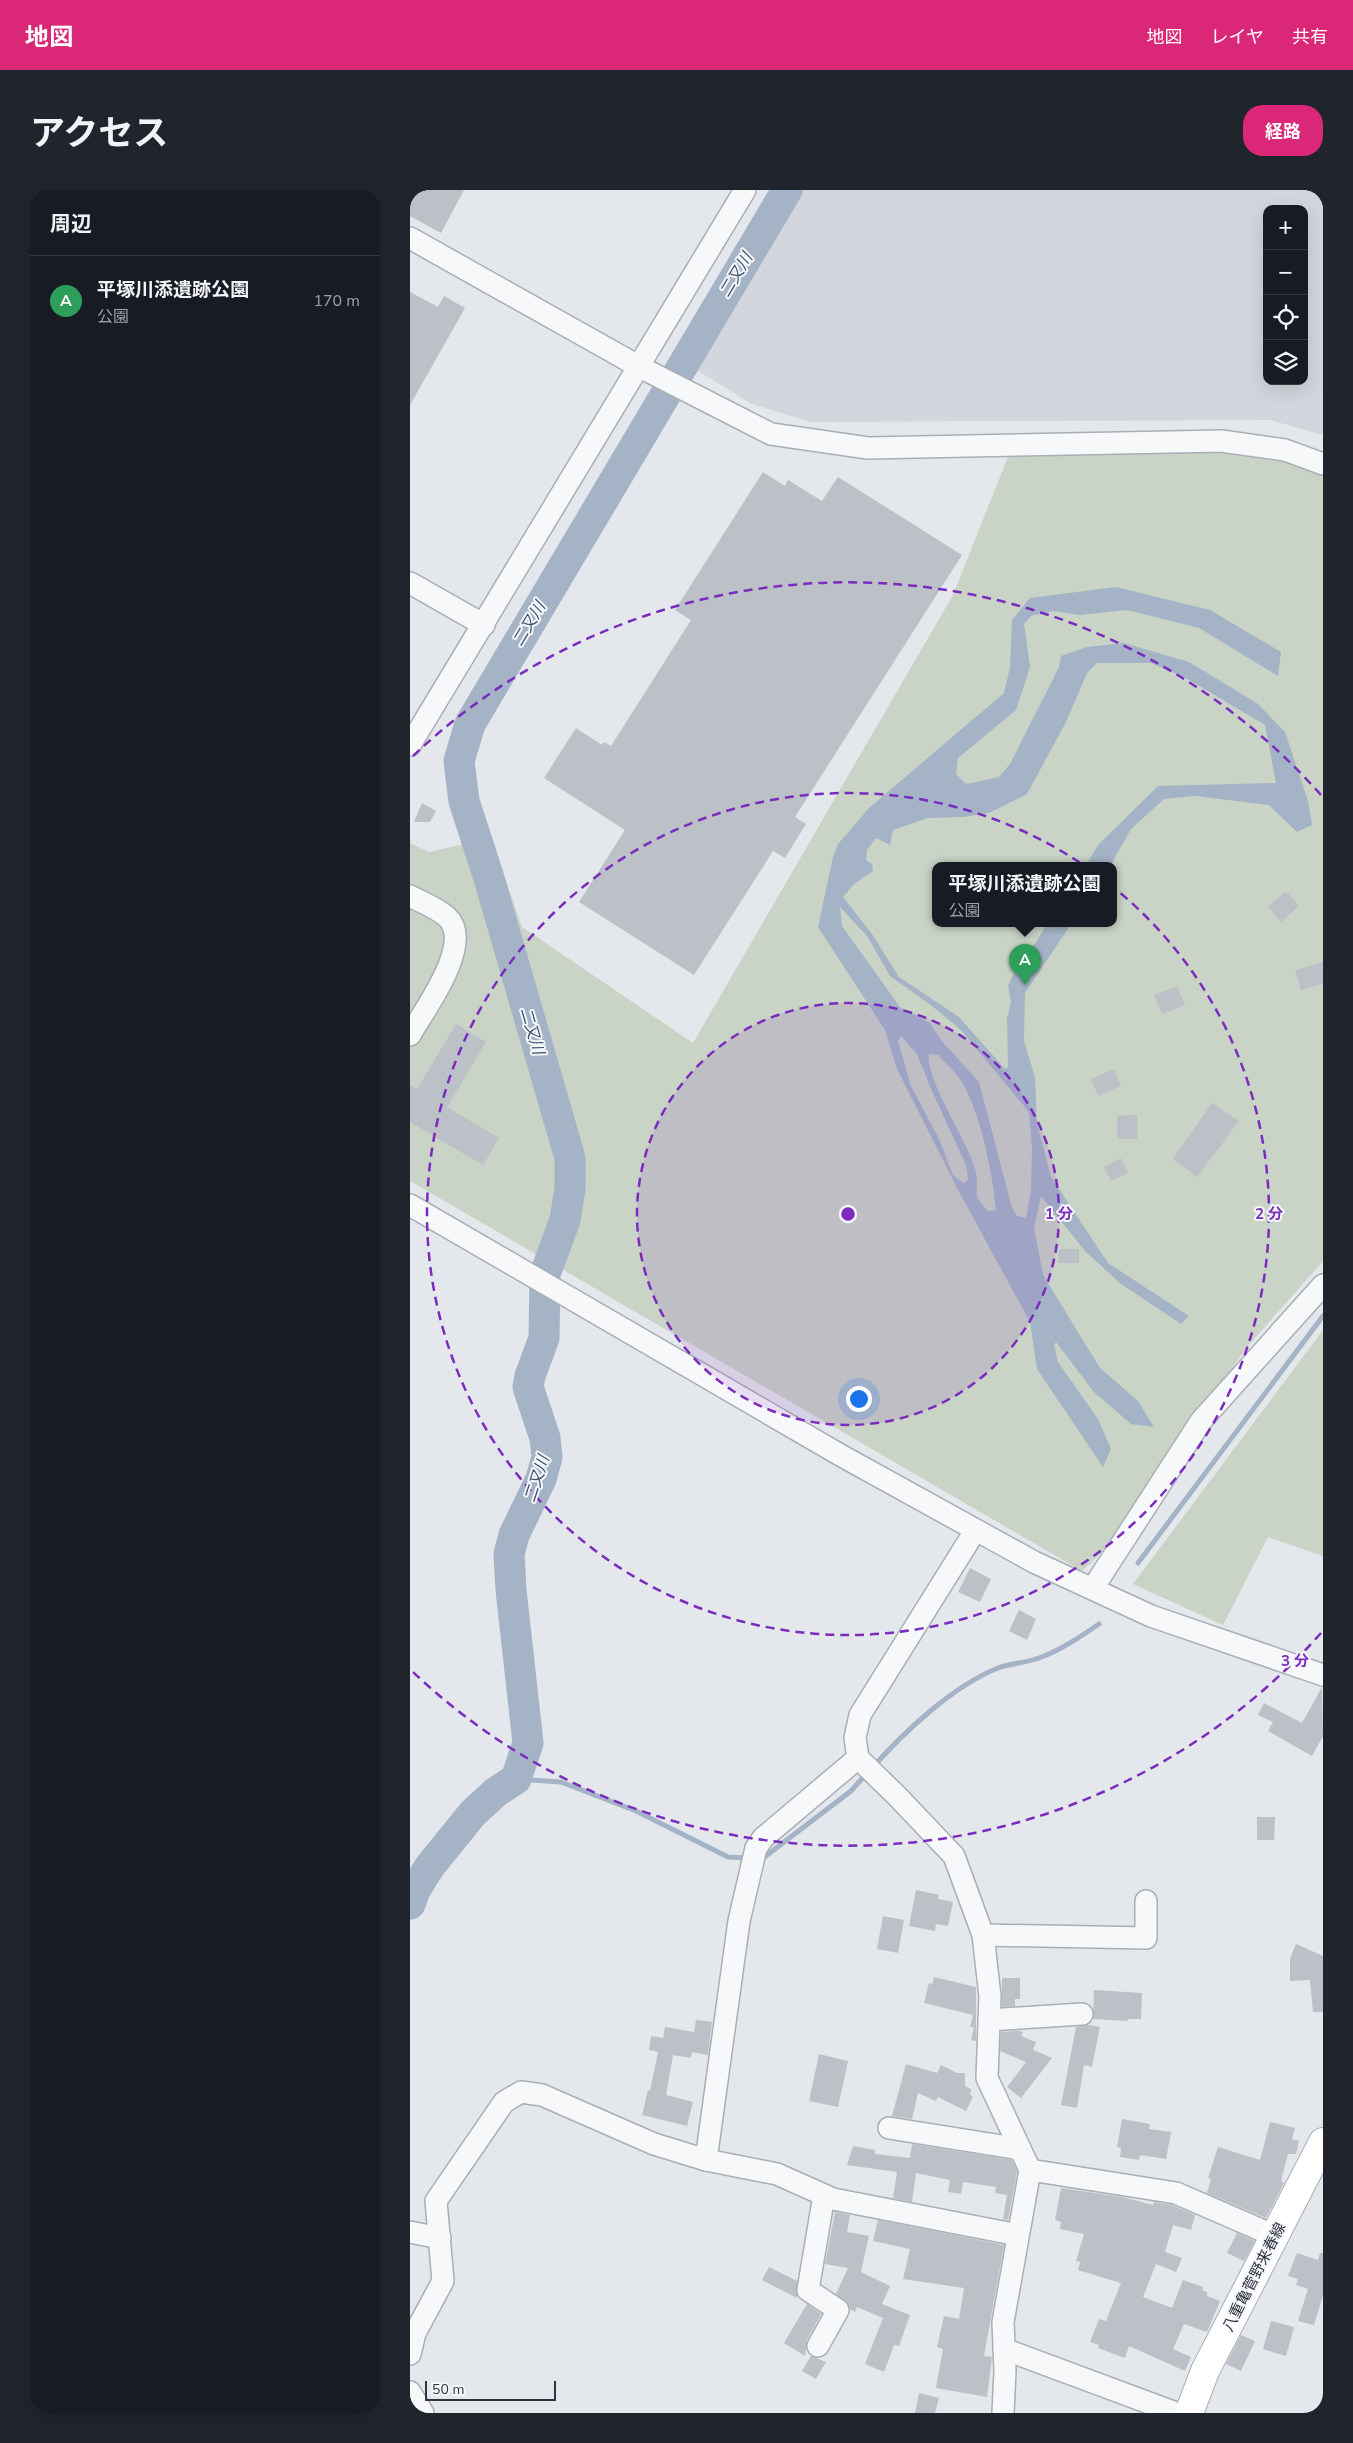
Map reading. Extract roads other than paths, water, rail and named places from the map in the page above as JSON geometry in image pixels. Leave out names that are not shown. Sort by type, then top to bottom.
[{"type":"main road","name":"八重亀菅野来春線","points":[[1189,2413],[1205,2370],[1323,2142]]},
{"type":"street","points":[[410,745],[745,190]]},
{"type":"street","points":[[410,238],[638,366],[771,434],[868,448],[1221,441],[1285,450],[1323,464]]},
{"type":"street","points":[[410,583],[484,625]]},
{"type":"street","points":[[410,896],[448,918],[457,939],[450,965],[410,1035]]},
{"type":"street","points":[[410,1205],[842,1456],[1034,1562],[1094,1588],[1151,1616],[1273,1660],[1323,1675]]},
{"type":"street","points":[[1094,1588],[1201,1421],[1323,1285]]},
{"type":"street","points":[[975,1531],[860,1715],[855,1738],[858,1758],[954,1856],[983,1935],[990,1996],[987,2078],[1030,2170],[1003,2322],[1003,2413]]},
{"type":"street","points":[[706,2160],[739,1921],[756,1848],[762,1838],[858,1758]]},
{"type":"street","points":[[983,1935],[1146,1938],[1146,1901]]},
{"type":"street","points":[[989,2020],[1082,2014]]},
{"type":"street","points":[[410,2354],[415,2333],[443,2281],[436,2201],[504,2102],[522,2092],[542,2095],[654,2144],[706,2160],[777,2174],[833,2199],[1018,2235]]},
{"type":"street","points":[[889,2128],[1020,2149]]},
{"type":"street","points":[[1030,2170],[1176,2193],[1275,2236]]},
{"type":"street","points":[[818,2346],[838,2310],[808,2290],[824,2195]]},
{"type":"street","points":[[410,2232],[440,2238]]},
{"type":"street","points":[[1004,2350],[1176,2413]]},
{"type":"street","points":[[410,2392],[424,2413]]},
{"type":"water","points":[[1116,587],[1210,610],[1281,652],[1278,676],[1199,628],[1127,610],[1080,615],[1053,611],[1031,616],[1024,624],[1030,667],[1016,710],[958,758],[956,774],[966,784],[999,777],[1010,764],[1059,667],[1061,656],[1087,647],[1124,643],[1189,662],[1258,704],[1285,732],[1308,801],[1312,825],[1297,832],[1269,805],[1195,796],[1164,799],[1131,829],[1112,862],[1088,862],[1099,844],[1158,786],[1276,783],[1265,725],[1186,678],[1151,663],[1097,663],[1087,673],[1066,722],[1027,794],[989,813],[964,817],[928,818],[893,830],[890,845],[876,838],[867,850],[866,860],[872,864],[873,871],[854,884],[843,897],[872,934],[899,977],[959,1017],[1005,1069],[1008,1067],[1007,1019],[1011,1002],[1008,986],[1022,956],[1036,942],[1045,927],[1069,927],[1025,993],[1024,1041],[1035,1077],[1037,1124],[1051,1177],[1108,1263],[1189,1316],[1181,1324],[1121,1284],[1085,1251],[1041,1196],[1034,1228],[1043,1275],[1100,1368],[1138,1401],[1154,1427],[1131,1424],[1094,1392],[1056,1342],[1054,1345],[1058,1362],[1098,1419],[1111,1449],[1103,1467],[1037,1369],[1030,1322],[957,1188],[897,1069],[885,1030],[818,927],[833,857],[838,844],[869,808],[1004,693],[1010,667],[1012,620],[1030,598]],"holes":[[[840,907],[867,936],[890,976],[932,1006],[961,1030],[1029,1112],[1032,1148],[1031,1190],[1026,1218],[1017,1216],[1012,1208],[979,1082],[941,1040],[930,1023],[900,1007],[842,926]],[[901,1036],[917,1054],[966,1165],[968,1179],[964,1184],[953,1175],[939,1139],[911,1086],[898,1041]],[[929,1054],[938,1055],[959,1077],[968,1093],[980,1125],[992,1179],[996,1210],[988,1211],[977,1195],[977,1179],[972,1160],[933,1078],[929,1065]]]},
{"type":"waterway","name":"二又川","points":[[410,1904],[415,1890],[430,1866],[473,1813],[496,1792],[516,1779],[528,1743],[511,1590],[509,1554],[514,1535],[541,1479],[547,1457],[545,1438],[528,1387],[530,1376],[544,1338],[545,1274],[565,1220],[570,1189],[570,1158],[488,875],[464,801],[459,761],[470,724],[787,190]]},
{"type":"waterway","points":[[1138,1563],[1323,1316]]},
{"type":"waterway","points":[[873,1767],[915,1725],[964,1686],[998,1668],[1047,1655],[1099,1624]]},
{"type":"waterway","points":[[759,1858],[762,1859],[851,1791],[867,1773]]},
{"type":"waterway","points":[[516,1779],[561,1782],[636,1811],[728,1857],[748,1858]]},
{"type":"place","name":"平塚川添遺跡公園","points":[[1025,985]]}]
